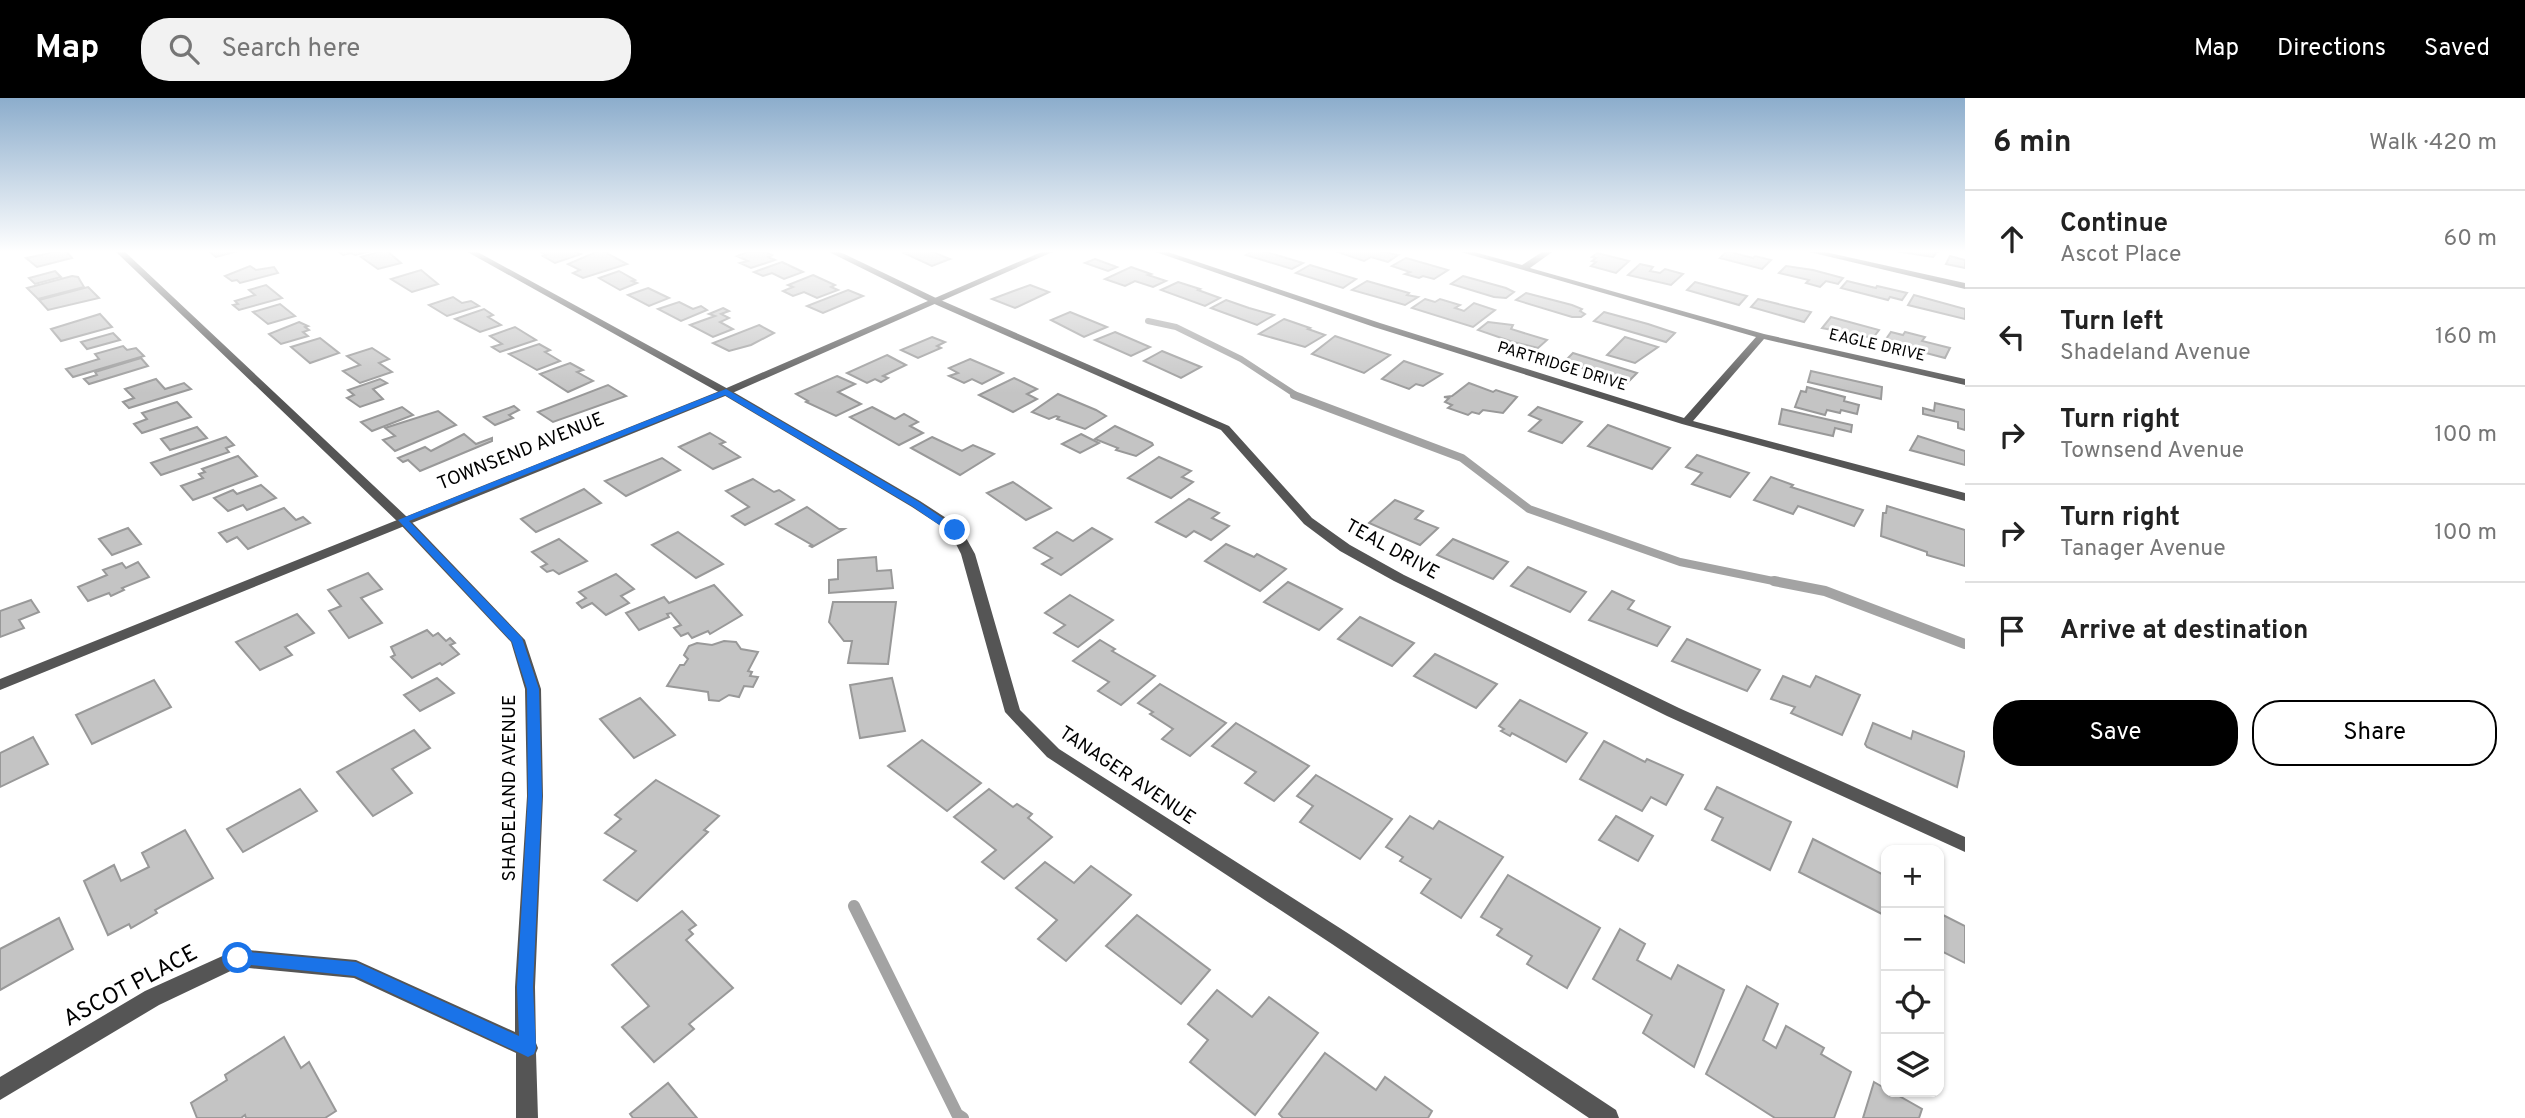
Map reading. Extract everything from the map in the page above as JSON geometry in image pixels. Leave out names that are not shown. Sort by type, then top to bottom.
[{"type":"street","name":"SHADELAND AVENUE","points":[[168,298],[403,520],[518,640],[533,689],[535,796],[525,987],[527,1118]]},
{"type":"street","name":"TANAGER AVENUE","points":[[555,298],[726,391],[955,530],[968,554],[1013,712],[1053,753],[1328,930],[1608,1118]]},
{"type":"street","name":"TEAL DRIVE","points":[[928,298],[1225,428],[1308,521],[1345,548],[1399,578],[1673,712],[1965,845]]},
{"type":"street","name":"TOWNSEND AVENUE","points":[[0,685],[726,391],[939,298]]},
{"type":"street","name":"PARTRIDGE DRIVE","points":[[1296,298],[1686,422],[1965,497]]},
{"type":"street","name":"EAGLE DRIVE","points":[[1628,298],[1762,336],[1965,382]]},
{"type":"street","points":[[1686,422],[1762,336]]},
{"type":"street","name":"ASCOT PLACE","points":[[0,1089],[152,998],[238,958],[356,969],[528,1048]]},
{"type":"building","points":[[48,298],[99,298],[48,310],[39,300]]},
{"type":"building","points":[[246,298],[282,298],[239,310],[233,305],[238,304],[235,301]]},
{"type":"building","points":[[454,298],[462,303],[471,301],[479,306],[447,316],[429,305]]},
{"type":"building","points":[[633,298],[669,298],[649,306]]},
{"type":"building","points":[[829,298],[859,298],[823,313],[807,306]]},
{"type":"building","points":[[996,298],[1037,298],[1015,308],[992,299]]},
{"type":"building","points":[[1182,298],[1220,298],[1205,306]]},
{"type":"building","points":[[1379,298],[1417,298],[1405,305]]},
{"type":"building","points":[[1544,298],[1572,305],[1582,309],[1580,311],[1585,314],[1572,317],[1516,300]]},
{"type":"building","points":[[1713,298],[1746,298],[1739,305]]},
{"type":"building","points":[[1912,298],[1923,298],[1965,309],[1965,319],[1908,305]]},
{"type":"building","points":[[1425,299],[1435,302],[1440,299],[1460,305],[1455,308],[1464,311],[1474,303],[1495,310],[1473,327],[1412,308]]},
{"type":"building","points":[[1758,299],[1811,312],[1804,322],[1751,307]]},
{"type":"building","points":[[1226,300],[1274,315],[1257,325],[1211,308]]},
{"type":"building","points":[[679,302],[693,309],[701,306],[707,310],[681,321],[658,309]]},
{"type":"building","points":[[280,304],[295,316],[268,324],[253,312]]},
{"type":"building","points":[[723,308],[729,311],[721,314],[729,318],[720,322],[733,329],[713,337],[690,325],[715,316],[709,314]]},
{"type":"building","points":[[484,309],[493,315],[488,317],[501,325],[480,332],[455,319]]},
{"type":"building","points":[[1070,312],[1107,327],[1084,337],[1051,320]]},
{"type":"building","points":[[1604,312],[1675,333],[1666,342],[1594,321]]},
{"type":"building","points":[[100,314],[112,327],[61,341],[51,329]]},
{"type":"building","points":[[1831,317],[1879,330],[1873,338],[1822,328]]},
{"type":"building","points":[[1284,319],[1325,335],[1305,347],[1259,334]]},
{"type":"building","points":[[299,322],[308,326],[305,327],[309,330],[303,332],[308,336],[281,344],[269,334]]},
{"type":"building","points":[[1488,322],[1513,325],[1511,329],[1547,340],[1538,348],[1478,330]]},
{"type":"building","points":[[759,325],[774,333],[751,345],[729,351],[713,343]]},
{"type":"building","points":[[515,327],[536,340],[500,352],[492,347],[502,344],[490,336]]},
{"type":"building","points":[[1115,332],[1150,347],[1131,356],[1095,340]]},
{"type":"building","points":[[1891,332],[1925,337],[1922,341],[1950,348],[1945,358],[1884,342]]},
{"type":"building","points":[[113,333],[120,340],[87,349],[81,342]]},
{"type":"building","points":[[1335,336],[1390,355],[1364,373],[1312,354]]},
{"type":"building","points":[[932,337],[945,342],[937,346],[941,348],[918,358],[901,350]]},
{"type":"building","points":[[1625,337],[1658,347],[1635,363],[1607,355]]},
{"type":"building","points":[[320,338],[339,353],[310,363],[291,347]]},
{"type":"building","points":[[539,344],[550,350],[545,352],[560,361],[537,370],[509,354]]},
{"type":"building","points":[[123,346],[127,350],[136,348],[144,356],[73,377],[66,369],[99,359],[95,354]]},
{"type":"building","points":[[372,348],[389,359],[379,363],[392,372],[360,383],[343,371],[360,365],[347,356]]},
{"type":"building","points":[[1162,351],[1201,367],[1181,378],[1144,361]]},
{"type":"building","points":[[1573,353],[1637,373],[1627,383],[1564,362]]},
{"type":"building","points":[[887,355],[906,365],[883,376],[888,378],[881,382],[875,379],[867,383],[847,373]]},
{"type":"building","points":[[141,358],[148,366],[89,384],[84,379],[97,375],[95,372]]},
{"type":"building","points":[[970,359],[1003,373],[982,384],[972,379],[964,383],[949,376],[958,373],[949,368]]},
{"type":"building","points":[[1404,361],[1442,374],[1423,386],[1416,384],[1409,389],[1382,379]]},
{"type":"building","points":[[570,363],[583,370],[577,372],[593,381],[568,392],[540,374]]},
{"type":"building","points":[[1811,371],[1882,387],[1881,399],[1808,382]]},
{"type":"building","points":[[837,376],[855,384],[838,392],[861,404],[836,416],[806,402],[808,401],[796,394]]},
{"type":"building","points":[[1014,378],[1037,389],[1027,394],[1037,399],[1013,412],[979,395]]},
{"type":"building","points":[[156,379],[165,389],[184,383],[191,389],[129,408],[123,402],[134,398],[125,389]]},
{"type":"building","points":[[380,379],[387,383],[373,389],[383,399],[360,407],[347,398],[354,395],[348,390]]},
{"type":"building","points":[[1469,383],[1517,397],[1503,413],[1483,410],[1479,414],[1472,412],[1468,415],[1448,408],[1452,405],[1445,402],[1449,398],[1444,397],[1452,396]]},
{"type":"building","points":[[608,385],[626,396],[553,422],[538,412]]},
{"type":"building","points":[[1807,387],[1845,397],[1844,401],[1859,405],[1857,414],[1827,410],[1825,415],[1795,407],[1801,391],[1806,392]]},
{"type":"building","points":[[1058,394],[1106,416],[1085,429],[1057,419],[1059,417],[1056,416],[1049,419],[1032,412]]},
{"type":"building","points":[[177,402],[191,417],[142,433],[134,424],[147,419],[142,413]]},
{"type":"building","points":[[1935,403],[1965,410],[1965,430],[1958,428],[1958,422],[1923,414],[1923,408],[1934,411]]},
{"type":"building","points":[[514,406],[519,410],[509,415],[513,418],[495,425],[484,417]]},
{"type":"building","points":[[402,407],[413,415],[372,431],[361,422]]},
{"type":"building","points":[[872,407],[895,419],[904,414],[918,422],[910,426],[923,433],[899,445],[850,417]]},
{"type":"building","points":[[1538,407],[1582,422],[1562,443],[1529,431],[1541,420],[1529,415]]},
{"type":"building","points":[[1782,409],[1852,425],[1851,432],[1835,428],[1833,436],[1779,424]]},
{"type":"building","points":[[438,411],[456,425],[395,451],[383,440],[395,436],[385,428]]},
{"type":"building","points":[[1608,425],[1670,448],[1652,469],[1588,446]]},
{"type":"building","points":[[1115,426],[1153,445],[1136,456],[1116,450],[1118,448],[1095,439]]},
{"type":"building","points":[[197,427],[207,438],[170,450],[161,439]]},
{"type":"building","points":[[710,433],[725,442],[720,444],[740,457],[713,469],[679,447]]},
{"type":"building","points":[[464,434],[476,444],[492,438],[492,441],[420,471],[408,460],[403,462],[398,458],[425,447],[431,451]]},
{"type":"building","points":[[1081,434],[1099,443],[1080,453],[1062,444]]},
{"type":"building","points":[[1918,436],[1965,451],[1965,465],[1910,450]]},
{"type":"building","points":[[226,437],[234,445],[226,448],[229,452],[161,475],[151,463]]},
{"type":"building","points":[[932,437],[962,451],[973,445],[994,454],[960,475],[911,448]]},
{"type":"building","points":[[1697,455],[1749,473],[1730,497],[1692,484],[1702,473],[1686,467]]},
{"type":"building","points":[[238,456],[257,476],[193,500],[181,486],[203,478],[199,474],[205,472],[202,469]]},
{"type":"building","points":[[1159,457],[1191,471],[1182,477],[1193,482],[1171,498],[1128,478]]},
{"type":"building","points":[[662,458],[680,470],[626,496],[605,481]]},
{"type":"building","points":[[1771,477],[1793,485],[1791,487],[1863,510],[1854,526],[1798,506],[1793,514],[1754,500]]},
{"type":"building","points":[[753,479],[794,500],[745,525],[732,516],[749,507],[726,491]]},
{"type":"building","points":[[1013,482],[1051,508],[1026,520],[987,493]]},
{"type":"building","points":[[261,485],[276,498],[247,510],[243,505],[228,511],[214,498],[233,490],[237,494]]},
{"type":"building","points":[[584,489],[601,503],[536,532],[521,519]]},
{"type":"building","points":[[1189,499],[1219,513],[1212,518],[1229,526],[1211,540],[1194,531],[1186,537],[1156,522]]},
{"type":"building","points":[[1395,500],[1423,511],[1415,519],[1438,528],[1420,545],[1369,523]]},
{"type":"building","points":[[1887,506],[1965,530],[1965,566],[1927,555],[1927,552],[1881,536],[1883,513],[1886,513]]},
{"type":"building","points":[[807,507],[839,529],[844,529],[812,547],[776,524]]},
{"type":"building","points":[[284,508],[296,520],[303,517],[310,523],[248,549],[237,537],[227,542],[219,533]]},
{"type":"building","points":[[128,528],[141,544],[112,555],[99,539]]},
{"type":"building","points":[[1092,528],[1112,539],[1061,575],[1042,564],[1052,558],[1034,548],[1057,532],[1073,541]]},
{"type":"building","points":[[678,532],[723,564],[696,578],[652,545]]},
{"type":"building","points":[[559,539],[587,561],[559,574],[553,570],[547,572],[541,567],[547,564],[532,552]]},
{"type":"building","points":[[1453,539],[1508,562],[1493,579],[1437,555]]},
{"type":"building","points":[[1226,544],[1254,557],[1257,554],[1286,569],[1260,591],[1205,561]]},
{"type":"building","points":[[876,557],[877,571],[891,570],[893,588],[829,593],[829,580],[838,579],[838,560]]},
{"type":"building","points":[[138,562],[149,577],[122,588],[124,590],[111,596],[109,593],[88,601],[78,587],[107,575],[103,570],[122,563],[126,568]]},
{"type":"building","points":[[1528,567],[1586,592],[1570,612],[1511,586]]},
{"type":"building","points":[[368,573],[382,589],[361,598],[382,623],[349,638],[329,611],[341,606],[328,590]]},
{"type":"building","points":[[616,574],[634,589],[621,596],[629,603],[606,615],[592,603],[582,608],[577,603],[586,598],[579,592]]},
{"type":"building","points":[[1288,582],[1342,609],[1319,630],[1264,602]]},
{"type":"building","points":[[714,585],[742,615],[710,634],[708,631],[692,638],[688,633],[681,636],[674,628],[681,625],[671,613],[667,614],[669,617],[639,630],[626,613],[664,597],[669,603]]},
{"type":"building","points":[[1612,591],[1634,601],[1628,609],[1670,627],[1657,646],[1589,620]]},
{"type":"building","points":[[1070,595],[1113,620],[1078,647],[1054,633],[1065,625],[1045,613]]},
{"type":"building","points":[[31,600],[39,612],[19,620],[24,628],[0,637],[0,611]]},
{"type":"building","points":[[833,602],[896,602],[888,664],[848,663],[852,641],[844,641],[829,622]]},
{"type":"building","points":[[297,614],[314,633],[285,647],[292,655],[260,670],[236,642]]},
{"type":"building","points":[[1360,617],[1414,643],[1392,666],[1338,639]]},
{"type":"building","points":[[427,630],[433,636],[438,633],[446,641],[450,638],[455,643],[450,645],[459,654],[412,678],[391,657],[395,655],[391,647]]},
{"type":"building","points":[[1687,639],[1760,670],[1747,691],[1672,661]]},
{"type":"building","points":[[1100,640],[1115,649],[1112,651],[1155,676],[1121,705],[1098,691],[1109,682],[1073,661]]},
{"type":"building","points":[[724,641],[736,642],[741,649],[758,652],[748,671],[752,672],[750,676],[758,677],[753,687],[744,686],[739,697],[729,695],[719,701],[709,700],[708,692],[667,686],[680,665],[684,665],[688,659],[684,655],[689,646],[697,643],[712,645]]},
{"type":"building","points":[[1435,654],[1497,684],[1476,708],[1414,676]]},
{"type":"building","points":[[1783,676],[1810,687],[1816,676],[1860,695],[1842,735],[1791,713],[1795,707],[1771,699]]},
{"type":"building","points":[[437,678],[454,693],[420,711],[404,695]]},
{"type":"building","points":[[892,678],[905,731],[860,738],[850,685]]},
{"type":"building","points":[[154,680],[171,707],[92,744],[76,715]]},
{"type":"building","points":[[1160,684],[1226,723],[1190,756],[1162,739],[1173,729],[1138,703]]},
{"type":"building","points":[[640,698],[675,735],[634,758],[600,719]]},
{"type":"building","points":[[1520,700],[1587,733],[1566,762],[1512,733],[1510,736],[1501,731],[1504,729],[1499,726]]},
{"type":"building","points":[[1236,723],[1309,766],[1274,801],[1245,783],[1256,772],[1212,746]]},
{"type":"building","points":[[1873,723],[1911,739],[1913,731],[1965,752],[1957,787],[1867,747],[1865,744]]},
{"type":"building","points":[[414,730],[430,748],[392,769],[412,793],[373,816],[337,772]]},
{"type":"building","points":[[33,737],[48,764],[0,787],[0,753]]},
{"type":"building","points":[[922,740],[981,783],[947,811],[888,766]]},
{"type":"building","points":[[1604,741],[1645,762],[1647,759],[1683,775],[1666,805],[1651,797],[1642,811],[1580,779]]},
{"type":"building","points":[[1316,775],[1392,819],[1360,859],[1300,822],[1313,806],[1297,796]]},
{"type":"building","points":[[656,780],[719,816],[704,830],[708,832],[637,901],[604,880],[636,851],[605,833],[621,819],[615,815]]},
{"type":"building","points":[[1717,787],[1791,822],[1770,870],[1712,840],[1723,818],[1705,809]]},
{"type":"building","points":[[300,789],[317,811],[243,852],[227,829]]},
{"type":"building","points":[[989,789],[1013,807],[1017,804],[1032,814],[1028,818],[1052,837],[1004,879],[982,862],[996,850],[954,817]]},
{"type":"building","points":[[1410,816],[1433,829],[1439,821],[1503,857],[1461,918],[1421,893],[1431,879],[1400,861],[1403,857],[1386,847]]},
{"type":"building","points":[[1616,816],[1653,836],[1638,861],[1599,840]]},
{"type":"building","points":[[185,830],[213,878],[155,910],[157,913],[131,928],[129,924],[108,935],[84,881],[114,865],[121,881],[149,867],[142,853]]},
{"type":"building","points":[[1813,839],[1881,873],[1881,913],[1799,872]]},
{"type":"building","points":[[1045,862],[1074,883],[1091,866],[1131,895],[1066,961],[1038,939],[1057,920],[1016,888]]},
{"type":"building","points":[[1508,875],[1600,928],[1567,988],[1527,964],[1532,956],[1497,935],[1502,929],[1481,917]]},
{"type":"building","points":[[682,911],[696,925],[689,930],[693,934],[686,940],[733,988],[689,1024],[694,1029],[654,1062],[622,1027],[649,1006],[612,965]]},
{"type":"building","points":[[1137,915],[1210,970],[1181,1004],[1106,946]]},
{"type":"building","points":[[1944,916],[1965,926],[1965,963],[1944,952]]},
{"type":"building","points":[[59,918],[73,949],[0,990],[0,949]]},
{"type":"building","points":[[1620,929],[1645,944],[1637,960],[1671,979],[1678,965],[1724,990],[1694,1067],[1643,1033],[1652,1015],[1593,979]]},
{"type":"building","points":[[1747,986],[1778,1004],[1763,1040],[1776,1048],[1786,1026],[1824,1048],[1821,1054],[1851,1072],[1834,1118],[1775,1118],[1706,1074]]},
{"type":"building","points":[[1217,990],[1252,1017],[1269,997],[1318,1033],[1255,1115],[1190,1062],[1208,1040],[1188,1024]]},
{"type":"building","points":[[284,1037],[301,1068],[309,1062],[336,1111],[325,1118],[246,1118],[245,1115],[241,1118],[197,1118],[191,1103],[227,1080],[225,1075]]},
{"type":"building","points":[[1325,1053],[1376,1090],[1385,1077],[1432,1111],[1428,1118],[1283,1118],[1279,1114]]},
{"type":"building","points":[[1874,1082],[1881,1086],[1881,1097],[1901,1097],[1922,1109],[1919,1118],[1863,1118]]},
{"type":"building","points":[[668,1083],[697,1118],[633,1118],[630,1114]]},
{"type":"waterway","points":[[1148,321],[1176,327],[1241,359],[1299,397]]},
{"type":"waterway","points":[[1294,395],[1299,397]]},
{"type":"waterway","points":[[1299,397],[1462,458],[1529,509],[1680,562],[1783,583]]},
{"type":"waterway","points":[[1774,581],[1825,591],[1965,644]]},
{"type":"waterway","points":[[854,906],[957,1114],[963,1118]]},
{"type":"route","points":[[238,958],[356,969],[528,1048],[525,987],[535,796],[533,689],[518,640],[403,520],[726,391],[955,530]]}]
